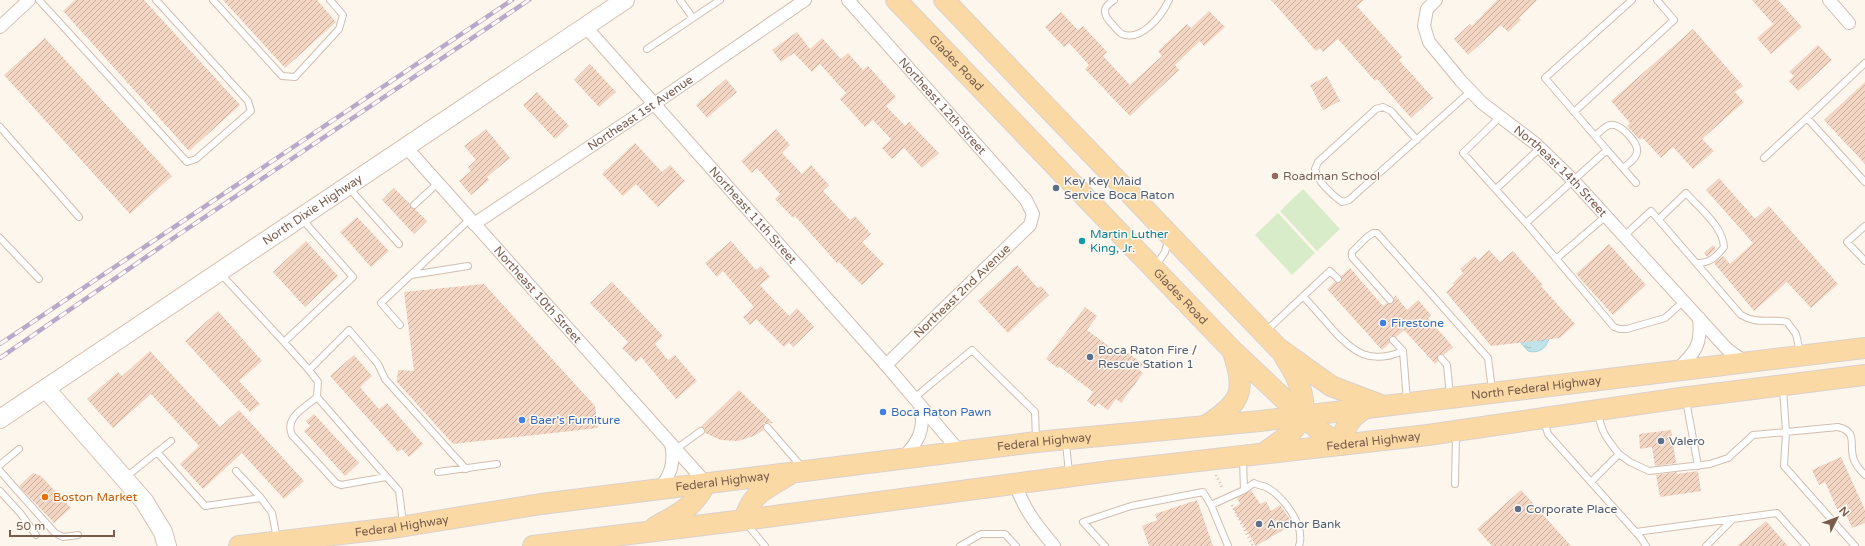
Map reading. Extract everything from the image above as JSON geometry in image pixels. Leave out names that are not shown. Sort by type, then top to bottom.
[{"type":"main road","name":"North Dixie Highway","points":[[0,419],[625,0]]},
{"type":"main road","name":"Glades Road","points":[[896,0],[1232,350],[1302,416],[1324,434],[1341,445]]},
{"type":"main road","points":[[944,0],[1278,348],[1293,370],[1300,388],[1303,403],[1302,416],[1291,433],[1264,453]]},
{"type":"main road","points":[[1278,348],[1331,386],[1385,407]]},
{"type":"main road","name":"North Federal Highway","points":[[1207,425],[1385,407],[1704,366],[1865,348]]},
{"type":"main road","points":[[1207,425],[1226,413],[1235,401],[1241,383],[1240,373],[1232,350]]},
{"type":"main road","points":[[1683,398],[1686,386],[1704,366]]},
{"type":"main road","points":[[1456,431],[1683,398],[1865,375]]},
{"type":"main road","points":[[46,389],[144,501],[163,532],[167,546]]},
{"type":"main road","points":[[1341,445],[1347,424],[1354,415],[1364,409]]},
{"type":"main road","name":"Federal Highway","points":[[239,546],[403,526],[541,504],[706,483],[901,460],[1036,442],[1207,425]]},
{"type":"main road","name":"Federal Highway","points":[[532,546],[744,520],[1069,476],[1456,431]]},
{"type":"main road","points":[[744,520],[748,505],[755,496],[800,472]]},
{"type":"main road","points":[[647,532],[686,510],[698,499],[706,483]]},
{"type":"street","points":[[0,27],[28,0]]},
{"type":"street","name":"Northeast 1st Avenue","points":[[472,221],[654,104],[805,0]]},
{"type":"street","name":"Northeast 12th Street","points":[[848,0],[1026,200],[1033,214]]},
{"type":"street","name":"Northeast 14th Street","points":[[1436,0],[1427,9],[1424,26],[1429,42],[1472,91],[1500,118],[1540,148],[1573,180],[1727,349],[1745,362]]},
{"type":"street","points":[[1830,0],[1849,23]]},
{"type":"street","name":"Northeast 11th Street","points":[[585,26],[886,365],[960,452]]},
{"type":"street","name":"Northeast 10th Street","points":[[406,147],[706,483]]},
{"type":"street","name":"Northeast 2nd Avenue","points":[[886,365],[1030,225],[1033,214]]},
{"type":"street","points":[[1676,370],[1695,352],[1698,346],[1700,336],[1699,318]]},
{"type":"street","points":[[901,460],[911,449],[922,428],[923,417],[917,402]]},
{"type":"street","points":[[659,489],[666,482],[672,468],[674,455],[673,446]]},
{"type":"street","points":[[1014,484],[1021,502],[1034,523],[1054,546]]},
{"type":"lane","points":[[39,0],[187,162],[196,159],[250,111],[248,101],[156,0]]},
{"type":"lane","points":[[213,0],[282,76],[295,77],[339,29],[343,15],[330,0]]},
{"type":"lane","points":[[680,0],[693,18]]},
{"type":"lane","points":[[647,49],[720,0]]},
{"type":"lane","points":[[1114,0],[1106,8],[1104,13],[1121,34],[1129,36],[1138,34],[1147,28],[1158,18],[1169,0]]},
{"type":"lane","points":[[1632,0],[1544,78],[1636,183]]},
{"type":"lane","points":[[1574,112],[1674,20],[1657,0]]},
{"type":"lane","points":[[1764,158],[1865,63]]},
{"type":"lane","points":[[1416,140],[1391,111],[1383,107],[1376,109],[1318,162],[1315,169],[1316,175],[1342,202],[1349,200],[1472,91]]},
{"type":"lane","points":[[1500,118],[1462,153],[1526,223],[1614,327],[1620,329],[1665,318],[1684,301]]},
{"type":"lane","points":[[1807,118],[1865,182]]},
{"type":"lane","points":[[1595,136],[1610,125],[1619,127],[1627,134],[1635,144],[1637,153],[1623,168]]},
{"type":"lane","points":[[0,127],[79,217]]},
{"type":"lane","points":[[1496,189],[1540,148]]},
{"type":"lane","points":[[1526,223],[1606,150]]},
{"type":"lane","points":[[414,205],[438,183]]},
{"type":"lane","points":[[347,186],[399,244]]},
{"type":"lane","points":[[1658,218],[1686,193],[1716,226],[1721,234],[1724,247],[1707,263],[1698,263]]},
{"type":"lane","points":[[1624,236],[1651,211],[1698,263],[1741,315],[1754,321],[1778,320],[1787,322],[1796,334],[1800,356]]},
{"type":"lane","points":[[1556,259],[1606,216]]},
{"type":"lane","points":[[284,342],[353,277],[301,217]]},
{"type":"lane","points":[[400,325],[381,303],[410,275],[472,221]]},
{"type":"lane","points":[[1865,226],[1847,242],[1865,261]]},
{"type":"lane","points":[[1390,300],[1352,257],[1352,252],[1367,237],[1374,233],[1377,234],[1488,358],[1492,393]]},
{"type":"lane","points":[[1154,268],[1166,252],[1169,234]]},
{"type":"lane","points":[[0,238],[39,279]]},
{"type":"lane","points":[[410,275],[468,266]]},
{"type":"lane","points":[[1264,333],[1330,271],[1338,279]]},
{"type":"lane","points":[[219,272],[309,370],[318,382],[317,397],[399,491],[403,526]]},
{"type":"lane","points":[[1303,296],[1348,346],[1358,352],[1369,356],[1381,357],[1390,356],[1403,351]]},
{"type":"lane","points":[[309,370],[349,330],[378,364],[385,379],[466,469]]},
{"type":"lane","points":[[1393,340],[1403,351],[1408,404]]},
{"type":"lane","points":[[917,402],[972,350],[1034,412],[1036,442]]},
{"type":"lane","points":[[1441,358],[1448,365],[1450,398]]},
{"type":"lane","points":[[1783,385],[1786,432],[1784,466],[1855,546]]},
{"type":"lane","points":[[317,397],[291,419],[289,428],[292,435],[336,483],[341,485],[386,476]]},
{"type":"lane","points":[[1683,398],[1698,466]]},
{"type":"lane","points":[[1597,410],[1600,428],[1604,436],[1620,454],[1630,462],[1649,471],[1698,466],[1728,458],[1754,435],[1838,427],[1846,429],[1851,437],[1853,459],[1865,475]]},
{"type":"lane","points":[[1543,418],[1548,434],[1636,532],[1646,546]]},
{"type":"lane","points":[[767,428],[800,472]]},
{"type":"lane","points":[[673,446],[700,431]]},
{"type":"lane","points":[[1455,484],[1456,431]]},
{"type":"lane","points":[[1065,439],[1069,476]]},
{"type":"lane","points":[[125,478],[171,441]]},
{"type":"lane","points":[[0,465],[20,449]]},
{"type":"lane","points":[[157,452],[205,506],[261,498]]},
{"type":"lane","points":[[1591,482],[1620,454]]},
{"type":"lane","points":[[1243,456],[1244,490]]},
{"type":"lane","points":[[438,472],[497,464]]},
{"type":"lane","points":[[0,471],[55,533],[62,538],[78,535]]},
{"type":"lane","points":[[236,471],[261,498],[272,513],[278,541]]},
{"type":"lane","points":[[1211,505],[1244,490],[1254,483],[1266,488],[1284,502],[1298,523],[1301,542],[1299,546]]},
{"type":"lane","points":[[0,491],[22,514],[36,535]]},
{"type":"lane","points":[[1105,546],[1083,522],[1131,506],[1203,492],[1211,505],[1228,546]]},
{"type":"lane","points":[[1636,532],[1777,513],[1806,546]]},
{"type":"lane","points":[[744,520],[765,546]]},
{"type":"lane","points":[[1706,546],[1732,520]]},
{"type":"lane","points":[[960,546],[982,534],[1005,534],[1016,546]]},
{"type":"path","points":[[1216,475],[1253,546]]},
{"type":"green space","points":[[1303,189],[1340,229],[1317,251],[1280,211]]},
{"type":"green space","points":[[1278,213],[1315,253],[1292,275],[1255,235]]},
{"type":"water","points":[[1549,339],[1544,348],[1535,352],[1528,351],[1520,342]]},
{"type":"building","points":[[75,0],[144,0],[240,105],[189,151],[63,11]]},
{"type":"building","points":[[223,0],[317,0],[336,22],[285,68]]},
{"type":"building","points":[[1271,0],[1364,0],[1357,6],[1402,57],[1399,60],[1433,98],[1411,118],[1377,79],[1375,81],[1338,39],[1323,52],[1320,48],[1316,51]]},
{"type":"building","points":[[1497,0],[1537,0],[1519,18],[1521,20],[1508,32],[1501,25],[1468,55],[1454,39],[1470,24],[1472,26]]},
{"type":"building","points":[[1752,0],[1778,0],[1802,27],[1771,54],[1757,38],[1773,24]]},
{"type":"building","points":[[1209,11],[1225,27],[1204,46],[1200,41],[1175,65],[1179,70],[1130,116],[1085,69],[1089,65],[1069,43],[1064,47],[1045,27],[1061,12],[1078,30],[1083,26],[1107,52],[1103,56],[1130,85],[1162,56],[1158,51],[1187,24],[1191,28]]},
{"type":"building","points":[[1693,29],[1743,86],[1735,92],[1744,102],[1702,139],[1714,151],[1693,169],[1673,147],[1661,158],[1642,137],[1640,140],[1627,126],[1630,123],[1611,101]]},
{"type":"building","points":[[797,32],[810,49],[822,38],[841,59],[848,53],[863,70],[868,66],[896,97],[886,106],[905,126],[909,122],[939,153],[922,168],[904,148],[892,159],[882,148],[891,139],[873,120],[865,127],[840,99],[846,93],[820,64],[812,72],[794,53],[781,62],[772,50]]},
{"type":"building","points":[[45,38],[172,176],[130,214],[4,75]]},
{"type":"building","points":[[1818,45],[1832,60],[1798,91],[1789,81],[1794,76],[1789,72]]},
{"type":"building","points":[[590,64],[616,92],[599,107],[574,80]]},
{"type":"building","points":[[1327,76],[1340,101],[1323,110],[1310,85]]},
{"type":"building","points":[[726,79],[737,92],[707,118],[696,105]]},
{"type":"building","points":[[1865,82],[1865,164],[1824,120]]},
{"type":"building","points":[[537,92],[569,126],[555,139],[523,105]]},
{"type":"building","points":[[486,129],[510,158],[487,177],[489,180],[471,195],[459,181],[471,171],[468,167],[476,160],[464,146]]},
{"type":"building","points":[[776,129],[790,145],[782,153],[802,174],[811,165],[829,185],[823,191],[850,220],[855,216],[871,234],[862,242],[884,264],[862,285],[839,262],[837,263],[795,216],[793,218],[775,199],[780,194],[757,168],[752,173],[741,161]]},
{"type":"building","points":[[635,143],[662,172],[670,165],[685,181],[658,207],[636,184],[623,196],[602,174]]},
{"type":"building","points":[[1719,178],[1755,219],[1769,206],[1838,284],[1811,308],[1787,282],[1754,311],[1714,263],[1723,256],[1730,264],[1753,243],[1706,190]]},
{"type":"building","points":[[394,188],[410,204],[411,208],[415,209],[427,221],[414,234],[382,200]]},
{"type":"building","points":[[357,217],[389,251],[371,267],[340,232]]},
{"type":"building","points":[[306,241],[338,276],[305,307],[273,272]]},
{"type":"building","points":[[731,241],[756,270],[761,266],[770,277],[760,285],[789,316],[797,308],[814,327],[793,347],[789,342],[784,347],[756,319],[750,325],[743,317],[754,307],[723,271],[717,277],[705,263]]},
{"type":"building","points":[[1609,244],[1646,285],[1613,315],[1576,274]]},
{"type":"building","points":[[1713,245],[1716,249],[1707,257],[1704,253]]},
{"type":"building","points":[[1489,250],[1500,262],[1513,251],[1543,285],[1541,286],[1575,324],[1560,338],[1491,346],[1446,292],[1454,285],[1453,283],[1463,273],[1460,269],[1475,256],[1478,260]]},
{"type":"building","points":[[1017,265],[1038,288],[1041,286],[1049,295],[1008,333],[978,301]]},
{"type":"building","points":[[1350,268],[1383,306],[1387,303],[1393,303],[1395,295],[1407,310],[1418,300],[1431,315],[1428,318],[1453,347],[1444,355],[1438,355],[1438,361],[1435,364],[1404,330],[1396,337],[1390,336],[1390,343],[1382,350],[1327,289],[1335,282],[1341,282],[1341,276]]},
{"type":"building","points":[[612,282],[663,336],[655,344],[668,360],[675,355],[697,381],[676,399],[641,357],[636,362],[622,348],[628,342],[590,303]]},
{"type":"building","points":[[484,284],[595,406],[598,428],[453,444],[397,382],[398,370],[414,371],[404,292]]},
{"type":"building","name":"Boca Raton Fire / Rescue Station 1","points":[[1085,307],[1097,316],[1087,330],[1118,353],[1121,348],[1143,364],[1139,370],[1143,373],[1121,403],[1116,399],[1108,410],[1098,403],[1095,407],[1087,401],[1093,392],[1060,367],[1058,368],[1046,359]]},
{"type":"building","points":[[218,311],[262,361],[239,381],[260,404],[250,412],[185,341]]},
{"type":"building","points":[[150,351],[220,427],[239,410],[304,481],[284,499],[242,453],[203,489],[180,464],[199,446],[151,394],[113,428],[87,399],[118,372],[122,376]]},
{"type":"building","points":[[354,355],[372,376],[360,387],[379,409],[387,403],[423,444],[409,457],[402,449],[398,452],[330,376]]},
{"type":"building","points":[[739,390],[773,423],[764,423],[762,431],[754,436],[738,441],[721,440],[705,433],[705,429],[701,427]]},
{"type":"building","points":[[314,414],[359,463],[345,476],[304,431],[310,426],[306,421]]},
{"type":"building","points":[[1671,430],[1676,463],[1655,466],[1652,447],[1640,449],[1639,434]]},
{"type":"building","points":[[1841,457],[1865,510],[1865,523],[1852,528],[1843,507],[1837,509],[1825,482],[1819,485],[1812,470]]},
{"type":"building","points":[[1698,471],[1701,491],[1660,497],[1656,475]]},
{"type":"building","name":"Boston Market","points":[[33,473],[41,476],[71,508],[54,523],[19,486]]},
{"type":"building","points":[[1251,490],[1260,504],[1266,501],[1271,511],[1280,505],[1293,524],[1256,546],[1233,508],[1240,504],[1237,498]]},
{"type":"building","name":"Corporate Place","points":[[1521,490],[1571,546],[1492,546],[1477,529]]},
{"type":"building","points":[[1197,500],[1213,546],[1149,546],[1142,526],[1157,520],[1155,514]]},
{"type":"building","points":[[1766,521],[1788,546],[1737,546]]},
{"type":"railway","points":[[0,344],[512,0]]},
{"type":"railway","points":[[0,358],[175,237],[529,0]]},
{"type":"place","name":"Roadman School","points":[[1275,176]]},
{"type":"place","name":"Key Key Maid Service Boca Raton","points":[[1056,188]]},
{"type":"place","name":"Martin Luther King, Jr.","points":[[1082,241]]},
{"type":"place","name":"Firestone","points":[[1383,323]]},
{"type":"place","name":"Boca Raton Fire / Rescue Station 1","points":[[1090,357]]},
{"type":"place","name":"Boca Raton Pawn","points":[[883,412]]},
{"type":"place","name":"Baer's Furniture","points":[[522,420]]},
{"type":"place","name":"Valero","points":[[1661,441]]},
{"type":"place","name":"Boston Market","points":[[45,497]]},
{"type":"place","name":"Corporate Place","points":[[1518,509]]},
{"type":"place","name":"Anchor Bank","points":[[1259,524]]}]
